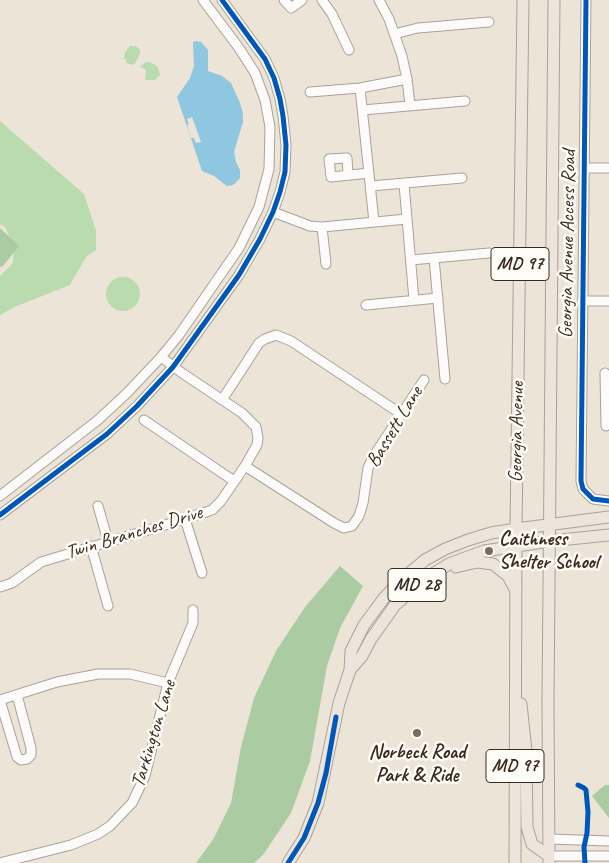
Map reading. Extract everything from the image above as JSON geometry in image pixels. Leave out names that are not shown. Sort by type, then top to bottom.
[{"type":"main road","name":"Georgia Avenue","points":[[515,863],[516,529],[522,0]]},
{"type":"main road","name":"Georgia Avenue","points":[[549,860],[554,0]]},
{"type":"main road","name":"MD 28","points":[[289,863],[304,838],[318,803],[339,703],[350,670],[351,651],[364,625],[384,598],[407,575],[426,560],[445,549],[491,533],[609,517]]},
{"type":"main road","name":"MD 28","points":[[350,670],[362,656],[395,605],[426,578],[449,564],[484,551],[550,541],[609,535]]},
{"type":"main road","points":[[439,570],[477,562],[493,564],[508,576],[516,591]]},
{"type":"main road","points":[[515,668],[520,693],[526,751],[527,828],[532,844],[549,860]]},
{"type":"street","points":[[0,496],[98,420],[127,394],[161,357],[179,335],[239,248],[259,207],[269,169],[269,120],[265,100],[260,85],[239,48],[203,0]]},
{"type":"street","points":[[0,515],[107,434],[137,406],[173,367],[239,275],[273,212],[285,172],[286,145],[284,116],[280,99],[274,78],[265,59],[222,0]]},
{"type":"street","points":[[284,0],[290,8],[302,0]]},
{"type":"street","points":[[322,0],[332,14],[349,50]]},
{"type":"street","points":[[380,0],[394,34],[407,79],[410,105]]},
{"type":"street","name":"Georgia Avenue Access Road","points":[[586,0],[581,481],[583,488],[593,499],[609,501]]},
{"type":"street","points":[[394,34],[418,28],[489,22]]},
{"type":"street","points":[[310,92],[360,88],[407,79]]},
{"type":"street","points":[[360,88],[374,222]]},
{"type":"street","points":[[363,110],[465,101]]},
{"type":"street","points":[[584,168],[609,168]]},
{"type":"street","points":[[348,175],[369,173]]},
{"type":"street","points":[[370,186],[462,178]]},
{"type":"street","points":[[404,184],[414,300]]},
{"type":"street","points":[[273,212],[299,223],[322,227],[407,219]]},
{"type":"street","points":[[322,227],[326,264]]},
{"type":"street","points":[[411,260],[489,253]]},
{"type":"street","points":[[434,258],[445,379]]},
{"type":"street","points":[[366,304],[438,298]]},
{"type":"street","points":[[582,300],[609,301]]},
{"type":"street","points":[[222,400],[259,343],[276,335],[291,341],[401,414]]},
{"type":"street","name":"Twin Branches Drive","points":[[0,588],[12,583],[41,562],[212,510],[221,501],[245,466],[256,445],[258,438],[256,427],[242,414],[161,357]]},
{"type":"street","points":[[605,373],[606,426]]},
{"type":"street","name":"Bassett Lane","points":[[245,466],[334,523],[344,528],[352,526],[360,516],[368,468],[372,457],[424,380]]},
{"type":"street","points":[[144,420],[234,480]]},
{"type":"street","points":[[98,506],[108,541]]},
{"type":"street","points":[[185,519],[202,572]]},
{"type":"street","points":[[91,546],[108,606]]},
{"type":"street","name":"Tarkington Lane","points":[[0,863],[71,845],[98,834],[110,826],[132,803],[145,776],[168,683],[193,623],[193,610]]},
{"type":"street","points":[[17,695],[31,748],[31,755],[27,759],[21,760],[17,757],[0,700],[57,682],[98,674],[130,674],[168,683]]},
{"type":"street","points":[[549,839],[609,841]]},
{"type":"street","points":[[549,860],[609,856]]},
{"type":"green space","points":[[130,46],[136,46],[140,50],[134,65],[126,63],[126,59],[118,58],[124,58],[125,52]]},
{"type":"green space","points":[[146,62],[150,62],[158,67],[160,75],[155,80],[145,80],[146,70],[140,67]]},
{"type":"green space","points":[[0,121],[84,194],[96,231],[96,250],[86,257],[70,285],[17,306],[0,315],[0,276],[13,263],[14,247],[5,227],[0,224]]},
{"type":"green space","points":[[0,228],[19,246],[3,266],[0,267]]},
{"type":"green space","points":[[123,277],[130,278],[135,282],[139,287],[139,301],[135,306],[130,310],[123,311],[116,310],[111,306],[107,301],[106,294],[107,287],[111,282],[116,278]]},
{"type":"green space","points":[[340,566],[363,586],[340,628],[327,666],[310,761],[291,813],[263,855],[254,863],[196,863],[214,838],[231,803],[241,747],[254,698],[276,651],[305,607]]},
{"type":"green space","points":[[605,785],[609,785],[609,818],[592,796]]},
{"type":"water","points":[[193,42],[201,42],[208,50],[208,71],[222,76],[231,83],[243,114],[243,122],[234,152],[240,170],[240,178],[233,185],[227,186],[214,176],[202,171],[177,97],[190,78],[194,66]]},
{"type":"pier","points":[[192,117],[201,142],[196,143],[194,138],[191,138],[187,119]]},
{"type":"cycle path","points":[[0,515],[107,434],[137,406],[173,367],[239,275],[273,212],[285,172],[286,145],[280,99],[274,78],[265,59],[222,0]]},
{"type":"cycle path","points":[[586,0],[581,481],[583,489],[593,499],[609,501]]},
{"type":"cycle path","points":[[288,863],[304,838],[318,803],[326,773],[336,717]]},
{"type":"cycle path","points":[[578,785],[586,790],[588,812],[584,847],[585,863]]},
{"type":"place","name":"Caithness Shelter School","points":[[489,551]]},
{"type":"place","name":"Norbeck Road Park & Ride","points":[[417,733]]}]
